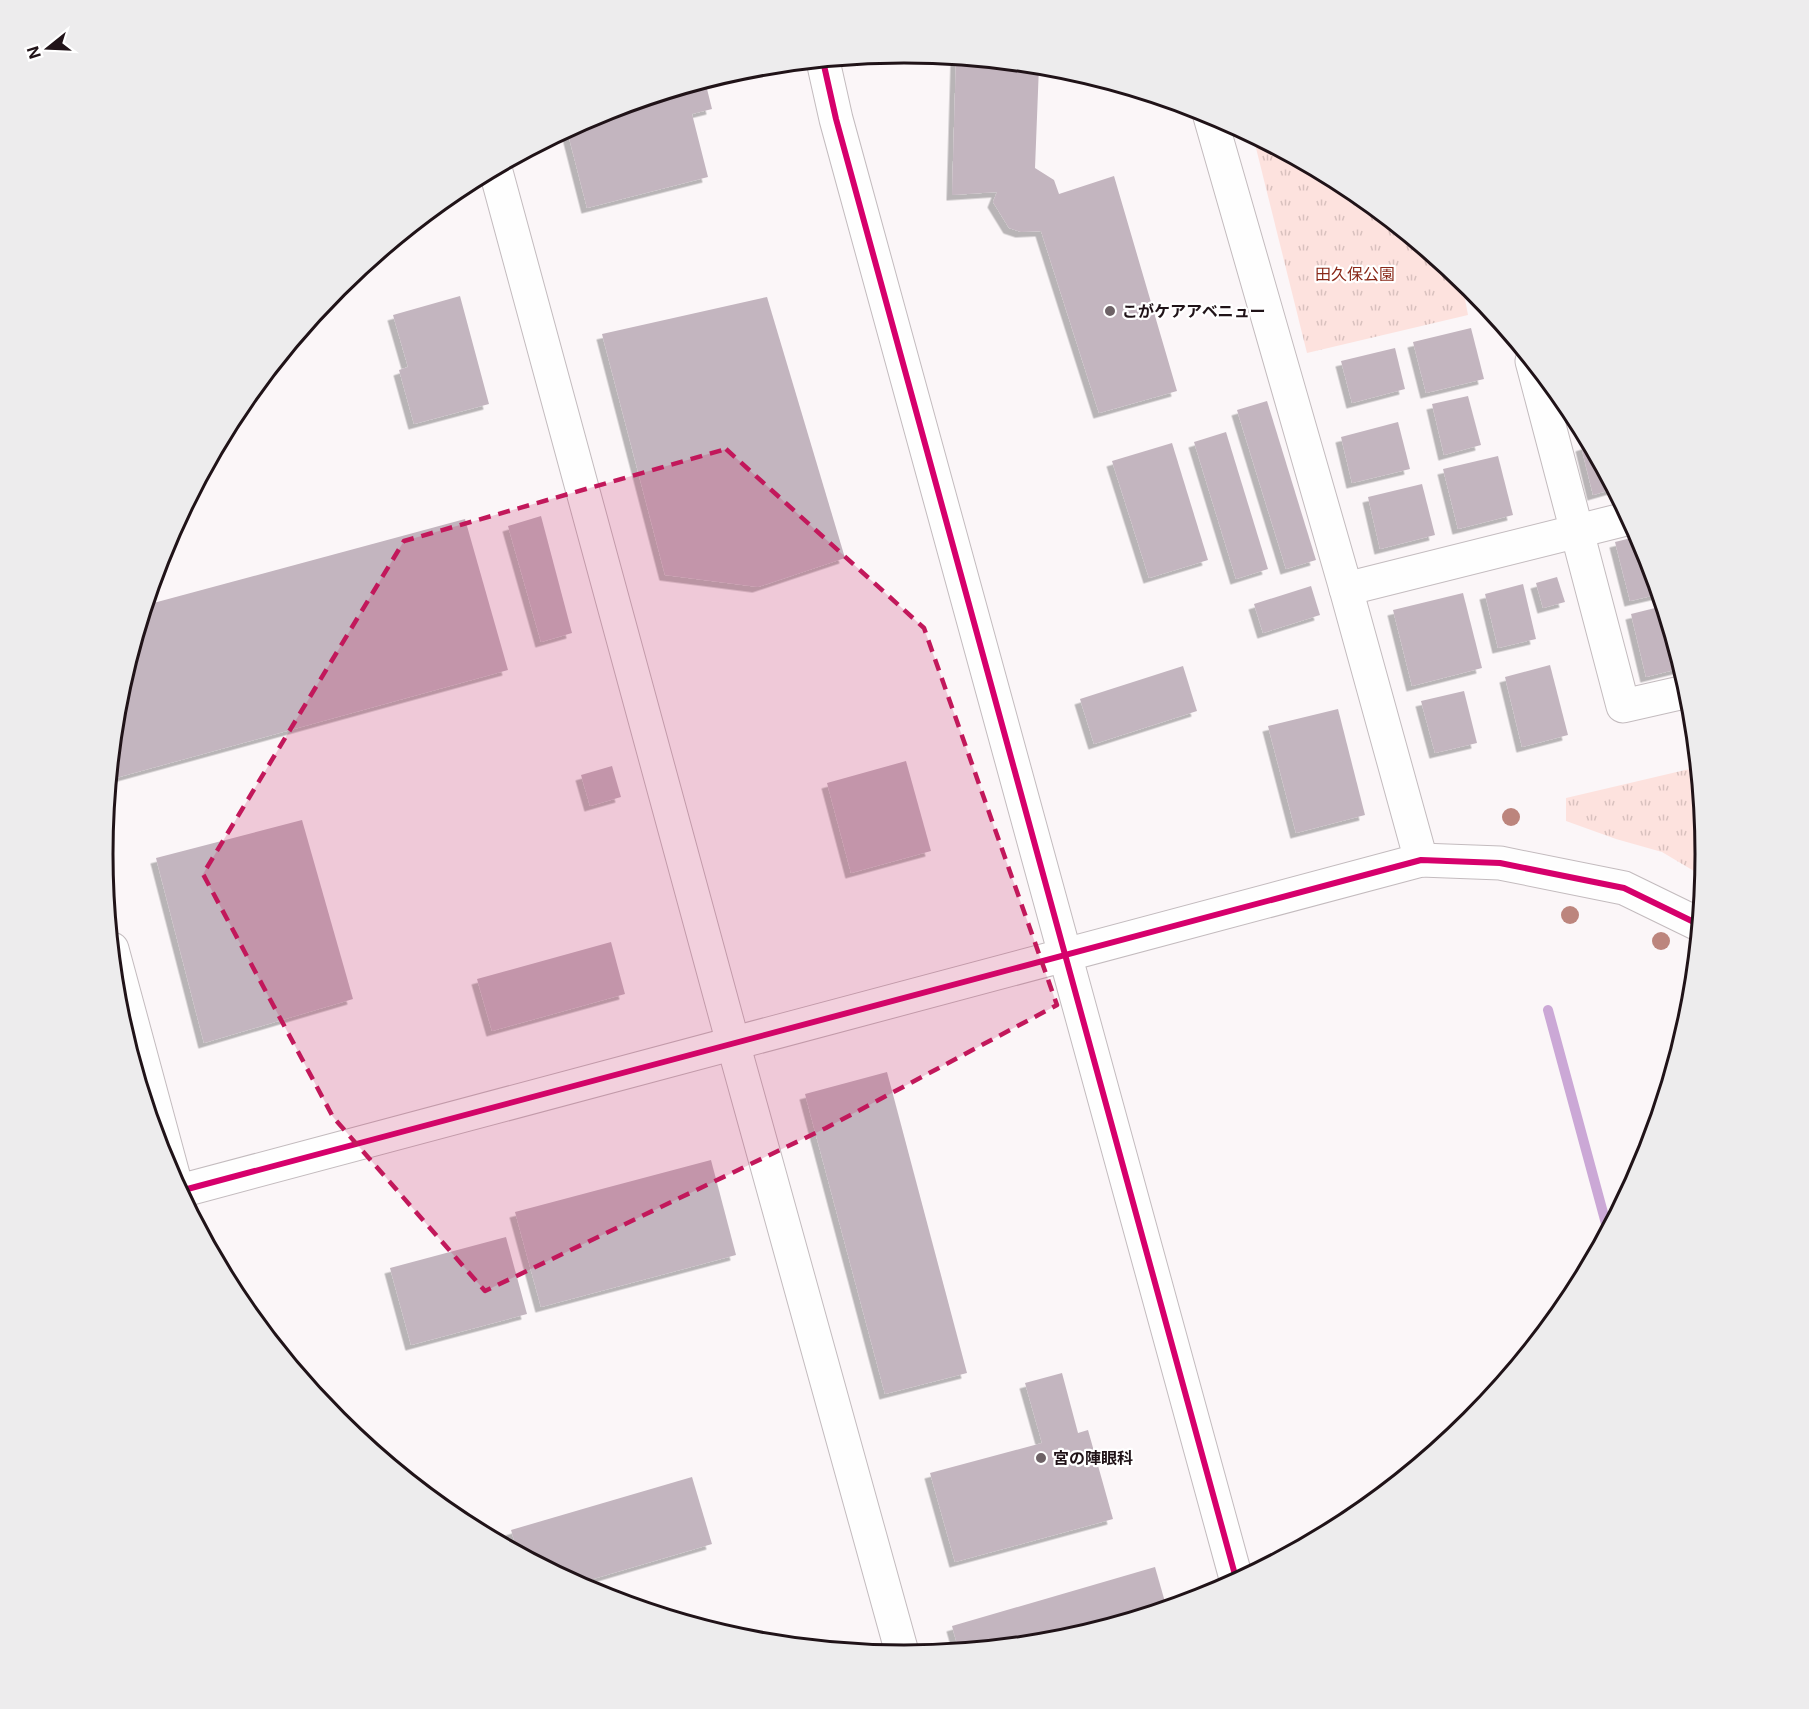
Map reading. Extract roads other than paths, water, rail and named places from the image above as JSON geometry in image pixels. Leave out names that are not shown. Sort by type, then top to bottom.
[{"type":"street","points":[[825,68],[836,119],[1235,1573]]},
{"type":"street","points":[[1213,126],[1346,589],[1421,860]]},
{"type":"street","points":[[497,176],[733,1043],[900,1646]]},
{"type":"street","points":[[1537,380],[1623,706],[1679,693]]},
{"type":"street","points":[[1346,589],[1621,520]]},
{"type":"street","points":[[188,1189],[1421,860],[1500,863],[1624,888],[1693,921]]},
{"type":"street","points":[[128,1007],[156,1112]]},
{"type":"waterway","points":[[1548,1010],[1605,1221]]},
{"type":"place","name":"こがケアアベニュー","points":[[1110,311]]},
{"type":"place","name":"宮の陣眼科","points":[[1041,1458]]},
{"type":"park label","name":"田久保公園","points":[[1355,274]]}]
